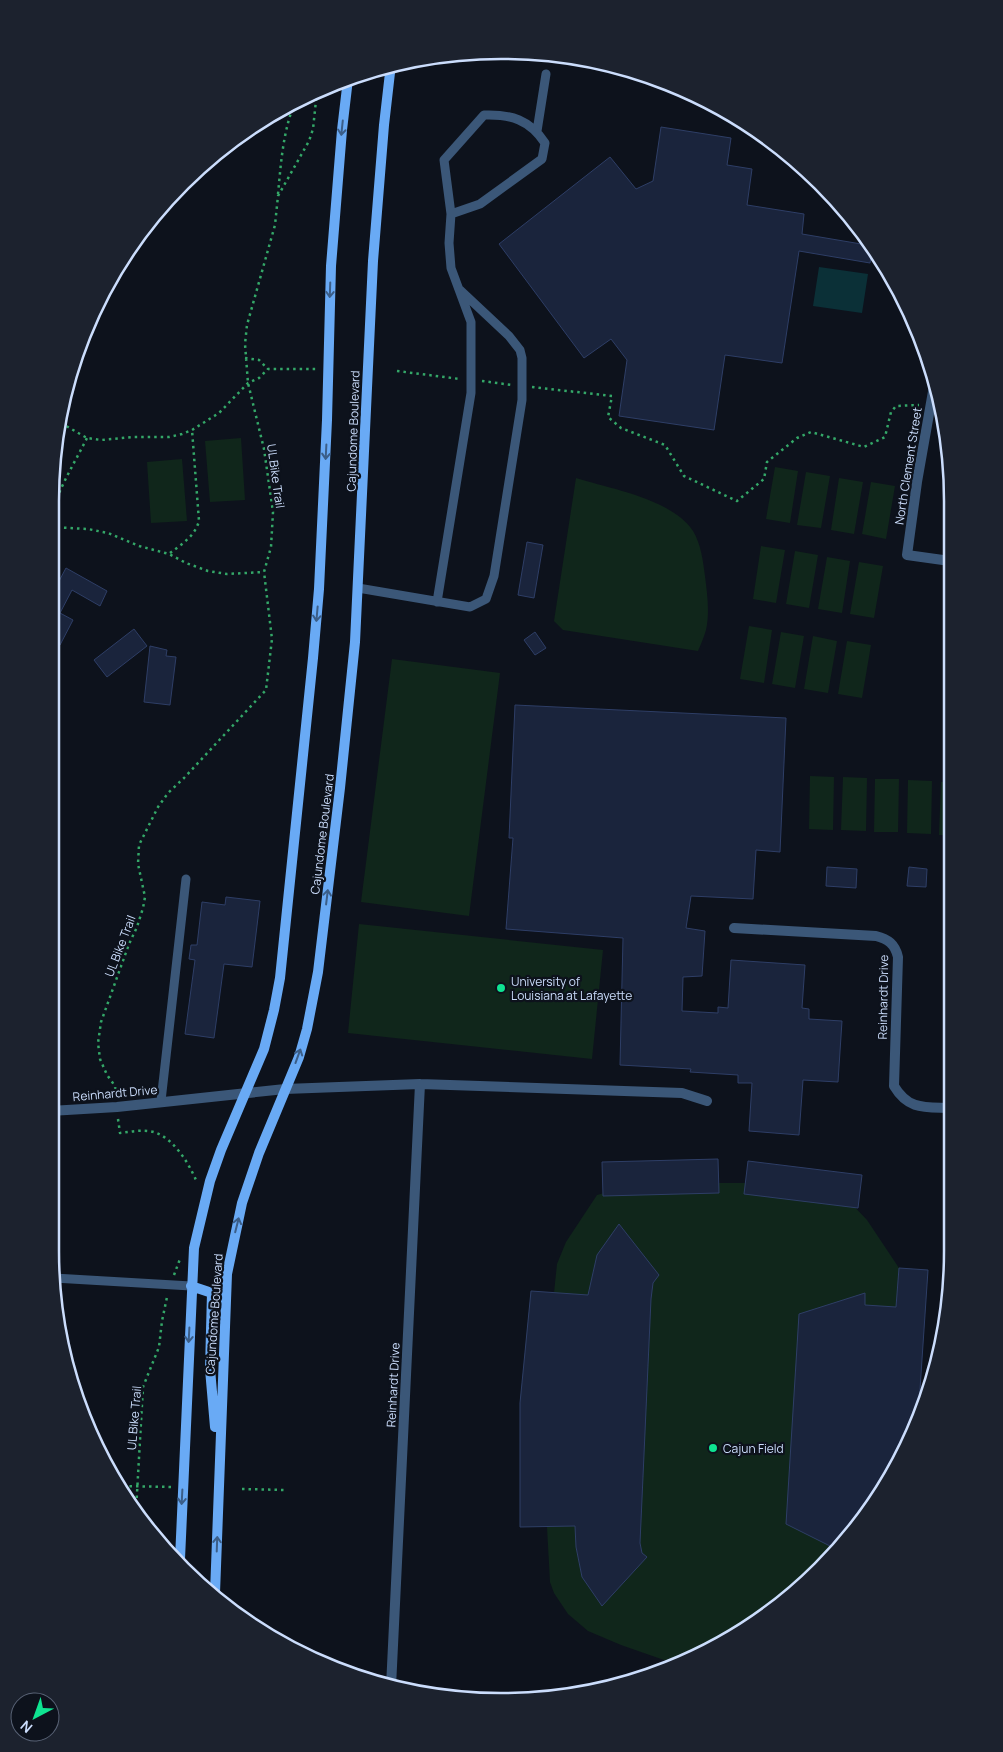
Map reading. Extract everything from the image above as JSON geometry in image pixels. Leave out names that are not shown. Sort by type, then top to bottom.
[{"type":"street","name":"Cajundome Boulevard","points":[[215,1587],[227,1274],[242,1203],[259,1153],[299,1056],[307,1029],[318,972],[340,788],[355,642],[373,261],[390,73]]},
{"type":"street","name":"Cajundome Boulevard","points":[[180,1555],[194,1248],[210,1181],[264,1048],[280,978],[314,658],[327,420],[331,266],[347,86]]},
{"type":"street","name":"North Clement Street","points":[[931,396],[907,555],[944,560]]},
{"type":"street","name":"Reinhardt Drive","points":[[734,928],[876,936],[893,944],[898,956],[894,1086],[900,1096],[915,1106],[944,1108]]},
{"type":"street","name":"Reinhardt Drive","points":[[59,1110],[117,1107],[285,1089],[420,1084],[682,1093],[707,1101]]},
{"type":"street","name":"Reinhardt Drive","points":[[391,1679],[420,1084]]},
{"type":"street","points":[[192,1286],[212,1293],[210,1369],[219,1470]]},
{"type":"lane","points":[[537,131],[546,74]]},
{"type":"lane","points":[[438,602],[471,393],[471,322],[451,268],[449,243],[451,214],[444,160],[484,115],[497,114],[520,120],[537,131],[545,143],[542,159],[480,204],[451,214]]},
{"type":"lane","points":[[358,588],[470,607],[486,599],[494,576],[522,400],[522,358],[520,350],[510,336],[458,288]]},
{"type":"lane","points":[[160,1101],[186,879]]},
{"type":"lane","points":[[60,1278],[192,1286]]},
{"type":"path","name":"UL Bike Trail","points":[[278,196],[289,179],[311,135],[316,99]]},
{"type":"path","name":"UL Bike Trail","points":[[194,1188],[197,1180],[185,1160],[164,1137],[149,1131],[120,1133],[116,1086],[106,1075],[100,1059],[98,1043],[101,1022],[129,944],[138,928],[143,908],[145,897],[138,864],[139,845],[154,814],[168,793],[266,690],[272,639],[264,572],[271,547],[273,512],[264,449],[248,383],[245,358],[247,325],[272,241],[282,156],[287,127],[292,111]]},
{"type":"path","points":[[245,358],[259,360],[268,369],[318,369]]},
{"type":"path","points":[[66,426],[88,438],[108,440],[169,436],[192,430],[219,413],[248,383],[259,378],[268,369]]},
{"type":"path","points":[[396,371],[612,396],[608,417],[621,428],[665,445],[684,476],[737,501],[764,479],[767,462],[796,438],[811,432],[864,447],[885,438],[891,412],[896,406],[930,405]]},
{"type":"path","points":[[169,554],[191,536],[197,529],[199,521],[192,430]]},
{"type":"path","points":[[59,493],[88,438]]},
{"type":"path","points":[[59,527],[88,529],[108,533],[139,546],[169,554],[208,571],[227,574],[264,572]]},
{"type":"path","name":"UL Bike Trail","points":[[136,1501],[143,1387],[159,1347],[162,1321],[171,1284],[180,1260],[181,1250]]},
{"type":"path","points":[[127,1486],[173,1487]]},
{"type":"path","points":[[242,1489],[284,1490]]},
{"type":"shaded area","points":[[819,267],[868,274],[862,313],[813,306]]},
{"type":"shaded area","points":[[241,438],[245,500],[210,502],[205,441]]},
{"type":"shaded area","points":[[182,459],[187,521],[151,523],[147,462]]},
{"type":"shaded area","points":[[775,467],[798,471],[790,523],[766,519]]},
{"type":"shaded area","points":[[806,472],[830,476],[821,528],[797,525]]},
{"type":"shaded area","points":[[576,478],[623,491],[656,503],[683,520],[693,531],[701,553],[708,603],[706,630],[698,651],[563,630],[554,621]]},
{"type":"shaded area","points":[[839,478],[863,482],[854,534],[831,530]]},
{"type":"shaded area","points":[[871,482],[895,486],[886,539],[862,534]]},
{"type":"shaded area","points":[[761,546],[785,550],[776,603],[753,599]]},
{"type":"shaded area","points":[[795,551],[818,555],[809,608],[786,604]]},
{"type":"shaded area","points":[[827,557],[850,561],[842,613],[818,609]]},
{"type":"shaded area","points":[[859,562],[883,566],[874,618],[850,614]]},
{"type":"shaded area","points":[[749,626],[772,630],[764,683],[740,679]]},
{"type":"shaded area","points":[[781,632],[804,636],[795,688],[772,684]]},
{"type":"shaded area","points":[[813,636],[837,641],[828,693],[804,689]]},
{"type":"shaded area","points":[[847,641],[871,645],[862,698],[838,694]]},
{"type":"shaded area","points":[[392,659],[500,673],[469,916],[361,902]]},
{"type":"shaded area","points":[[810,776],[834,777],[833,830],[809,829]]},
{"type":"shaded area","points":[[843,777],[867,778],[866,831],[841,830]]},
{"type":"shaded area","points":[[875,779],[899,779],[898,832],[874,832]]},
{"type":"shaded area","points":[[908,780],[932,781],[931,834],[907,833]]},
{"type":"shaded area","points":[[941,782],[944,782],[944,835],[939,835]]},
{"type":"shaded area","points":[[359,924],[603,950],[592,1059],[348,1033]]},
{"type":"shaded area","name":"Cajun Field","points":[[640,1183],[764,1183],[847,1199],[867,1220],[899,1268],[928,1270],[919,1397],[899,1446],[870,1496],[853,1520],[815,1564],[771,1602],[723,1634],[669,1661],[621,1645],[588,1631],[568,1614],[554,1593],[550,1582],[547,1527],[520,1527],[520,1403],[531,1291],[554,1293],[557,1264],[566,1242],[597,1195]]},
{"type":"building","points":[[661,127],[731,138],[727,165],[752,169],[747,205],[804,214],[802,234],[862,244],[871,258],[870,263],[799,251],[782,363],[725,355],[714,430],[619,416],[627,360],[611,339],[584,358],[499,244],[610,157],[636,189],[653,181]]},
{"type":"building","points":[[527,542],[543,545],[534,598],[518,595]]},
{"type":"building","points":[[66,568],[107,591],[100,606],[72,590],[60,613],[73,620],[60,645],[59,644],[59,581]]},
{"type":"building","points":[[134,629],[147,646],[107,677],[94,660]]},
{"type":"building","points":[[535,632],[546,648],[535,655],[524,640]]},
{"type":"building","points":[[150,646],[167,650],[166,656],[176,657],[170,705],[144,702]]},
{"type":"building","points":[[515,705],[786,718],[780,852],[756,850],[753,899],[691,896],[686,928],[705,931],[702,976],[683,977],[682,1011],[718,1013],[718,1007],[728,1008],[731,960],[805,965],[802,1008],[809,1009],[809,1019],[842,1021],[838,1082],[803,1080],[799,1135],[749,1131],[752,1083],[738,1083],[738,1075],[690,1072],[691,1069],[620,1065],[623,938],[506,929],[513,838],[509,838]]},
{"type":"building","points":[[827,867],[857,869],[856,888],[826,886]]},
{"type":"building","points":[[909,867],[927,869],[926,887],[907,886]]},
{"type":"building","points":[[226,897],[260,901],[252,967],[224,964],[214,1038],[185,1034],[195,960],[189,959],[191,945],[197,945],[202,902],[225,905]]},
{"type":"building","points":[[718,1159],[719,1193],[603,1196],[602,1162]]},
{"type":"building","points":[[748,1161],[862,1175],[858,1208],[744,1194]]},
{"type":"building","points":[[619,1224],[659,1275],[653,1283],[651,1299],[640,1543],[642,1553],[647,1557],[602,1606],[582,1577],[576,1547],[575,1526],[520,1527],[520,1403],[531,1291],[588,1295],[597,1255]]},
{"type":"building","points":[[899,1268],[928,1270],[919,1397],[911,1420],[885,1472],[853,1520],[830,1546],[786,1524],[799,1314],[865,1293],[865,1305],[896,1307]]},
{"type":"place","name":"University of Louisiana at Lafayette","points":[[501,988]]},
{"type":"place","name":"Cajun Field","points":[[713,1448]]}]
